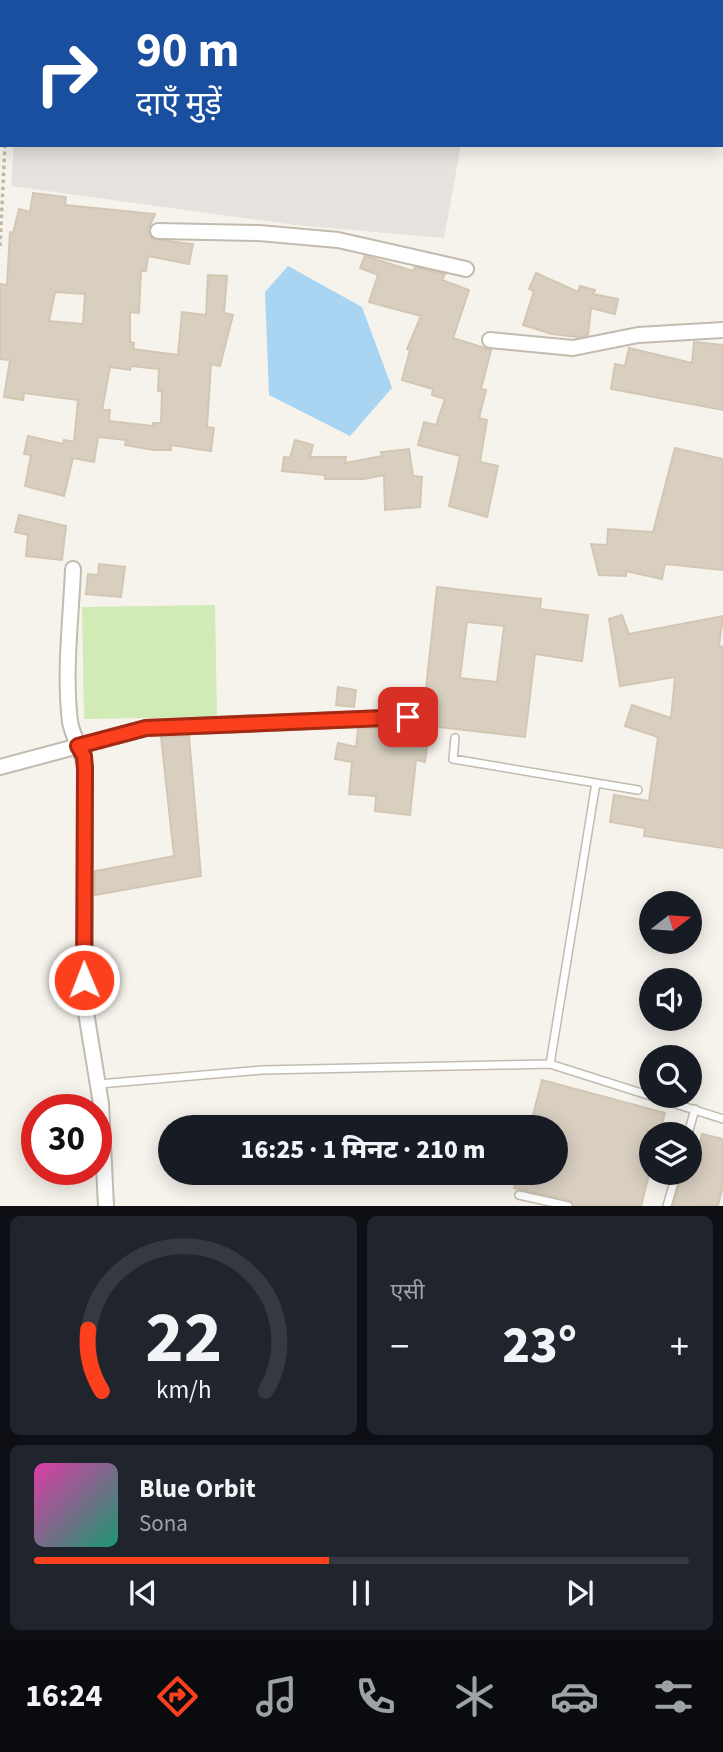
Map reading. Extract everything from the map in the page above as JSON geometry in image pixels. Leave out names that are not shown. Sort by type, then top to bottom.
[{"type":"street","points":[[158,231],[259,233],[338,240],[466,270]]},
{"type":"street","points":[[490,340],[573,348],[638,335],[723,330]]},
{"type":"street","points":[[73,569],[68,682],[71,724],[84,756],[85,768],[85,1006],[105,1146],[106,1206]]},
{"type":"street","points":[[0,766],[146,728],[408,717]]},
{"type":"lane","points":[[455,737],[453,759],[638,790]]},
{"type":"lane","points":[[550,1064],[596,783]]},
{"type":"lane","points":[[98,1084],[262,1070],[550,1064],[723,1119]]},
{"type":"lane","points":[[691,1122],[695,1109]]},
{"type":"lane","points":[[667,1206],[673,1185]]},
{"type":"lane","points":[[519,1195],[568,1206]]},
{"type":"path","points":[[0,246],[5,147]]},
{"type":"shaded area","points":[[14,147],[461,147],[444,238],[295,225],[11,186]]},
{"type":"green space","points":[[215,605],[217,717],[84,719],[82,607]]},
{"type":"water","points":[[288,266],[362,307],[392,388],[350,436],[269,395],[265,292]]},
{"type":"building","points":[[33,193],[66,197],[65,205],[155,214],[148,230],[152,239],[193,244],[189,264],[148,256],[146,271],[141,271],[139,313],[130,312],[130,342],[134,343],[133,349],[178,355],[182,312],[206,315],[208,275],[227,276],[224,313],[233,315],[220,366],[211,364],[207,427],[214,428],[211,451],[171,445],[171,450],[153,450],[125,445],[126,440],[98,437],[94,462],[73,458],[64,496],[25,486],[31,455],[24,454],[28,436],[63,444],[64,440],[74,442],[78,400],[24,393],[23,400],[4,397],[10,360],[0,359],[0,284],[7,285],[10,232],[13,233],[19,209],[30,212]],"holes":[[[55,292],[85,294],[83,324],[49,321]],[[131,366],[159,369],[158,391],[162,391],[161,423],[153,423],[153,426],[109,421],[110,410],[102,410],[110,367],[130,370]]]},
{"type":"building","points":[[365,256],[413,271],[415,267],[445,274],[442,280],[469,290],[453,338],[491,350],[481,389],[486,390],[479,418],[487,420],[480,462],[498,466],[487,517],[449,506],[460,456],[418,445],[424,422],[436,425],[445,399],[432,395],[433,389],[402,380],[410,350],[407,349],[421,316],[369,302],[378,275],[360,268]]},
{"type":"building","points":[[536,273],[578,292],[580,286],[595,290],[593,294],[618,299],[615,314],[591,308],[588,335],[578,337],[552,334],[523,325],[534,291],[529,289]]},
{"type":"building","points":[[694,342],[723,345],[723,410],[611,389],[615,364],[625,366],[629,348],[692,363]]},
{"type":"building","points":[[295,440],[313,445],[310,457],[346,457],[345,463],[382,456],[381,452],[409,449],[413,476],[422,477],[420,507],[385,510],[384,475],[364,479],[325,479],[325,475],[282,471],[284,457],[290,458]]},
{"type":"building","points":[[675,448],[723,459],[723,570],[665,564],[662,579],[626,571],[626,576],[599,575],[591,544],[607,545],[608,529],[653,532]]},
{"type":"building","points":[[19,515],[66,526],[62,560],[26,556],[28,535],[15,532]]},
{"type":"building","points":[[99,564],[125,567],[121,597],[86,594],[88,574],[98,575]]},
{"type":"building","points":[[437,587],[541,599],[540,609],[588,615],[582,661],[535,654],[525,737],[422,725]],"holes":[[[467,622],[504,626],[497,682],[460,678]]]},
{"type":"building","points":[[622,615],[629,634],[723,616],[719,646],[723,647],[723,848],[644,836],[645,828],[610,822],[614,795],[649,801],[658,737],[625,726],[632,705],[671,718],[675,677],[620,686],[609,619]]},
{"type":"building","points":[[338,687],[356,690],[354,707],[336,705]]},
{"type":"building","points":[[401,727],[429,731],[425,762],[416,760],[410,815],[375,811],[376,796],[349,794],[352,762],[335,759],[338,743],[356,747],[358,729]]},
{"type":"building","points":[[189,736],[201,876],[95,895],[95,871],[174,856],[161,737]]},
{"type":"building","points":[[542,1080],[665,1113],[662,1122],[639,1122],[639,1185],[646,1185],[641,1206],[574,1206],[569,1200],[514,1188],[515,1185],[568,1185],[568,1115],[533,1115]]},
{"type":"building","points":[[702,1134],[723,1139],[723,1185],[718,1206],[673,1206],[679,1185],[702,1185]]},
{"type":"route","points":[[84,980],[85,768],[84,756],[78,746],[146,728],[408,717]]}]
